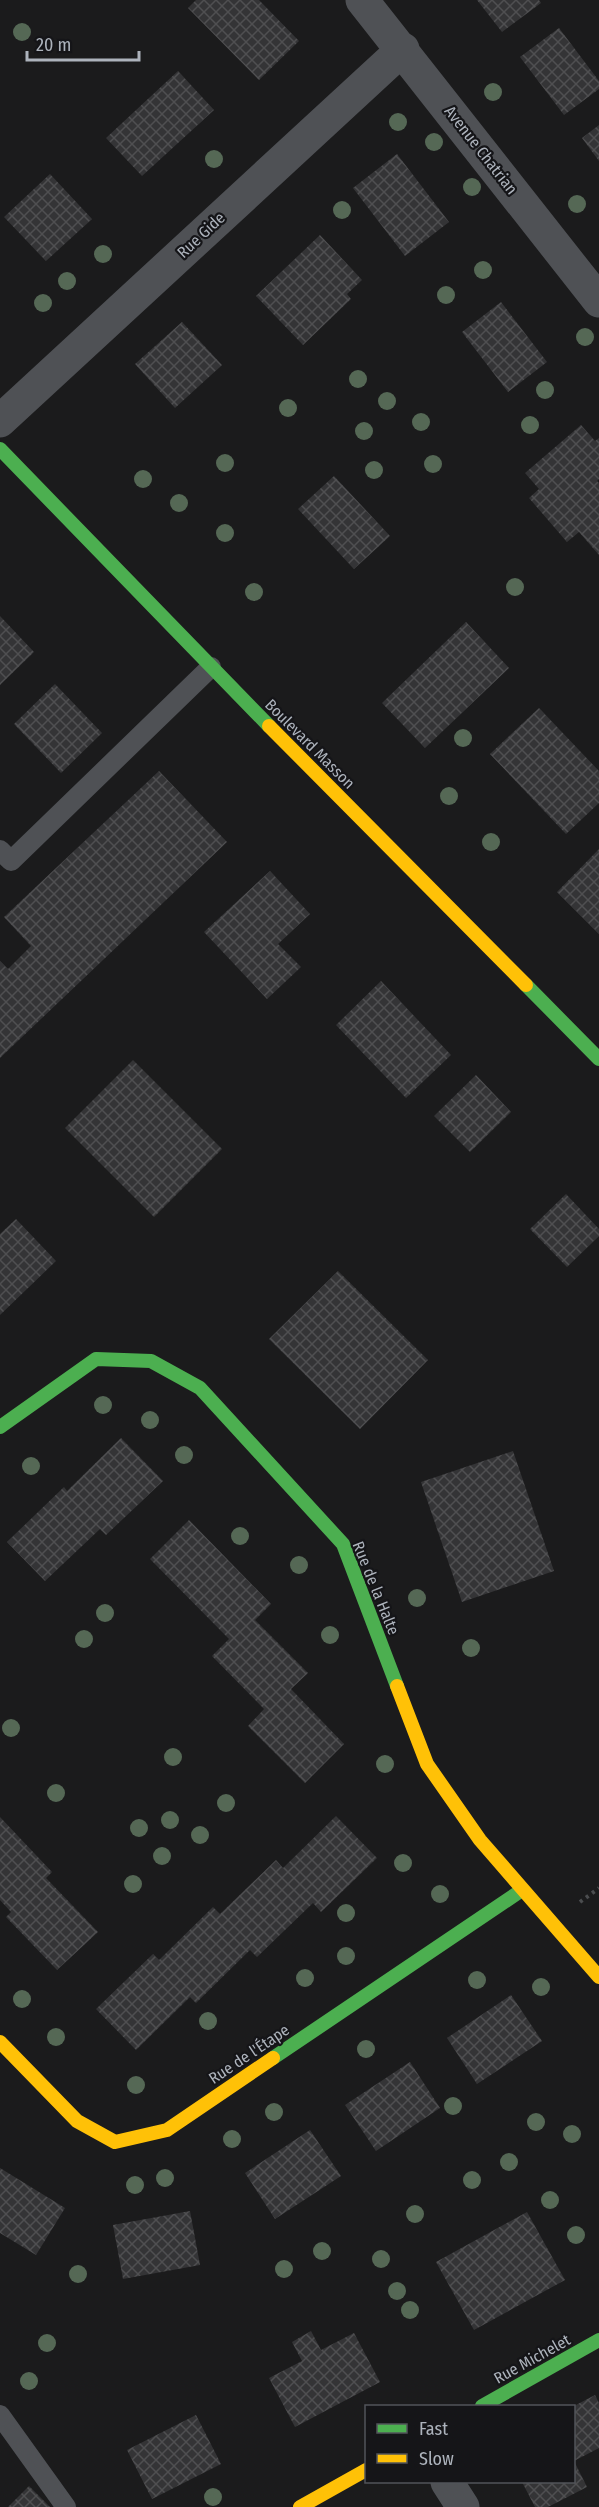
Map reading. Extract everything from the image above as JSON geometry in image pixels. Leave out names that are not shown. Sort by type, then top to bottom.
[{"type":"street","name":"Avenue Chatrian","points":[[363,0],[599,301]]},
{"type":"street","name":"Rue Gide","points":[[0,421],[403,49]]},
{"type":"street","name":"Boulevard Masson","points":[[0,449],[211,667],[599,1059]]},
{"type":"street","name":"Rue de la Halte","points":[[0,1427],[96,1359],[151,1361],[200,1388],[343,1544],[427,1764],[480,1840],[599,1977]]},
{"type":"street","name":"Rue de l'Étape","points":[[0,2042],[77,2121],[115,2142],[167,2130],[522,1890]]},
{"type":"street","name":"Rue Michelet","points":[[484,2405],[599,2340]]},
{"type":"street","points":[[300,2507],[365,2471]]},
{"type":"street","points":[[448,2483],[463,2507]]},
{"type":"lane","points":[[0,850],[11,861],[211,667]]},
{"type":"lane","points":[[0,2415],[66,2507]]},
{"type":"building","points":[[196,0],[259,0],[299,41],[259,80],[188,8]]},
{"type":"building","points":[[477,0],[539,0],[541,3],[502,32]]},
{"type":"building","points":[[559,28],[599,81],[599,89],[564,115],[520,57]]},
{"type":"building","points":[[178,71],[214,110],[142,176],[106,138]]},
{"type":"building","points":[[599,125],[599,161],[582,138]]},
{"type":"building","points":[[397,154],[449,222],[405,256],[353,188]]},
{"type":"building","points":[[50,174],[92,219],[46,261],[4,217]]},
{"type":"building","points":[[320,235],[362,280],[347,294],[351,299],[303,345],[256,296]]},
{"type":"building","points":[[501,302],[547,362],[508,392],[462,332]]},
{"type":"building","points":[[182,322],[222,365],[175,408],[135,364]]},
{"type":"building","points":[[581,425],[595,441],[599,438],[599,479],[597,481],[599,483],[599,555],[579,532],[567,542],[529,498],[539,489],[525,473]]},
{"type":"building","points":[[334,476],[390,536],[354,569],[298,509]]},
{"type":"building","points":[[0,616],[34,652],[0,685]]},
{"type":"building","points":[[466,622],[509,668],[425,748],[382,703]]},
{"type":"building","points":[[55,684],[102,733],[61,773],[14,724]]},
{"type":"building","points":[[539,708],[599,771],[599,803],[566,834],[490,754]]},
{"type":"building","points":[[159,771],[227,842],[0,1058],[0,961],[8,969],[31,946],[4,917]]},
{"type":"building","points":[[599,849],[599,934],[557,892]]},
{"type":"building","points":[[270,871],[310,914],[278,944],[301,967],[267,999],[204,932]]},
{"type":"building","points":[[381,981],[451,1055],[406,1098],[336,1025]]},
{"type":"building","points":[[133,1060],[222,1149],[154,1217],[65,1128]]},
{"type":"building","points":[[476,1075],[511,1112],[470,1152],[434,1116]]},
{"type":"building","points":[[566,1194],[599,1229],[599,1236],[567,1267],[530,1229]]},
{"type":"building","points":[[16,1219],[56,1261],[0,1315],[0,1234]]},
{"type":"building","points":[[338,1271],[428,1360],[360,1429],[269,1339]]},
{"type":"building","points":[[121,1438],[163,1481],[106,1535],[100,1529],[45,1581],[7,1542],[64,1487],[67,1491]]},
{"type":"building","points":[[513,1451],[554,1571],[462,1602],[421,1482]]},
{"type":"building","points":[[189,1520],[271,1604],[255,1620],[308,1673],[291,1689],[344,1744],[305,1783],[248,1726],[264,1709],[212,1656],[229,1639],[150,1559]]},
{"type":"building","points":[[336,1816],[377,1858],[321,1912],[313,1903],[257,1957],[250,1950],[196,2003],[190,1997],[136,2050],[96,2009],[153,1954],[159,1960],[213,1907],[220,1914],[276,1860],[283,1868]]},
{"type":"building","points":[[0,1817],[52,1872],[46,1878],[98,1932],[57,1970],[6,1917],[11,1912],[0,1900]]},
{"type":"building","points":[[511,1995],[542,2041],[477,2084],[447,2038]]},
{"type":"building","points":[[410,2062],[440,2108],[376,2151],[345,2105]]},
{"type":"building","points":[[310,2130],[341,2176],[275,2219],[245,2173]]},
{"type":"building","points":[[0,2168],[65,2208],[36,2255],[0,2233]]},
{"type":"building","points":[[190,2211],[200,2265],[123,2279],[113,2225]]},
{"type":"building","points":[[527,2212],[565,2280],[474,2330],[436,2262]]},
{"type":"building","points":[[311,2331],[321,2350],[354,2333],[380,2382],[295,2427],[269,2378],[302,2361],[292,2342]]},
{"type":"building","points":[[595,2395],[599,2403],[599,2448],[575,2460],[575,2405]]},
{"type":"building","points":[[196,2415],[221,2464],[152,2499],[127,2450]]},
{"type":"building","points":[[575,2463],[587,2487],[548,2507],[535,2507],[523,2483],[575,2483]]},
{"type":"building","points":[[29,2486],[50,2507],[8,2507]]},
{"type":"traffic: fast","points":[[0,449],[269,726]]},
{"type":"traffic: fast","points":[[526,985],[599,1059]]},
{"type":"traffic: fast","points":[[0,1427],[96,1359],[151,1361],[200,1388],[343,1544],[397,1686]]},
{"type":"traffic: fast","points":[[273,2058],[522,1890]]},
{"type":"traffic: fast","points":[[484,2405],[599,2340]]},
{"type":"traffic: slow","points":[[269,726],[526,985]]},
{"type":"traffic: slow","points":[[397,1686],[427,1764],[480,1840],[599,1977]]},
{"type":"traffic: slow","points":[[0,2042],[77,2121],[115,2142],[167,2130],[273,2058]]},
{"type":"traffic: slow","points":[[300,2507],[365,2471]]}]
